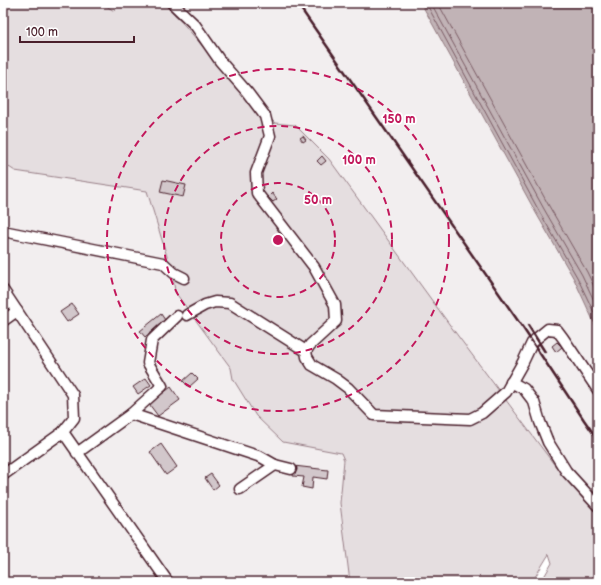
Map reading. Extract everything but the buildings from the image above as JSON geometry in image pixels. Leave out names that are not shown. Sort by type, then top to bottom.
[{"type":"lane","points":[[172,3],[194,25],[220,61],[247,92],[265,116],[270,136],[256,173],[257,193],[314,267],[335,305],[336,321],[310,345],[306,351],[307,357],[312,365],[348,388],[374,414],[470,419],[482,413],[506,392],[532,343],[548,329],[557,330],[598,390]]},
{"type":"lane","points":[[3,231],[163,263],[174,273],[184,278]]},
{"type":"lane","points":[[3,290],[73,396],[74,418],[62,432],[3,476]]},
{"type":"lane","points":[[77,453],[131,414],[162,386],[148,363],[152,340],[182,316],[205,305],[215,302],[230,303],[306,351]]},
{"type":"lane","points":[[3,321],[17,311]]},
{"type":"lane","points":[[511,382],[524,389],[534,402],[548,442],[566,471],[598,506]]},
{"type":"lane","points":[[131,414],[261,457],[290,469]]},
{"type":"lane","points":[[62,432],[164,580]]},
{"type":"lane","points":[[240,489],[275,464]]},
{"type":"shaded area","points":[[3,3],[102,3],[114,11],[120,3],[164,3],[244,94],[275,123],[295,125],[329,159],[452,328],[556,467],[598,512],[598,582],[541,582],[552,563],[549,554],[532,582],[350,582],[340,503],[344,460],[341,453],[283,442],[256,416],[233,379],[231,368],[175,292],[173,276],[147,191],[15,171],[3,163]]},
{"type":"shaded area","points":[[102,3],[120,3],[114,12]]},
{"type":"shaded area","points":[[164,3],[421,3],[536,213],[574,279],[598,331],[598,512],[556,467],[452,328],[295,125],[275,123],[244,94]]},
{"type":"shaded area","points":[[3,163],[15,171],[147,191],[173,276],[192,316],[232,368],[233,379],[283,442],[341,452],[344,460],[340,503],[350,582],[3,582]]},
{"type":"water","points":[[421,3],[598,3],[598,331],[574,279],[536,213]]},
{"type":"railway","points":[[297,3],[523,328],[598,440]]},
{"type":"railway","points":[[528,325],[545,352]]}]
